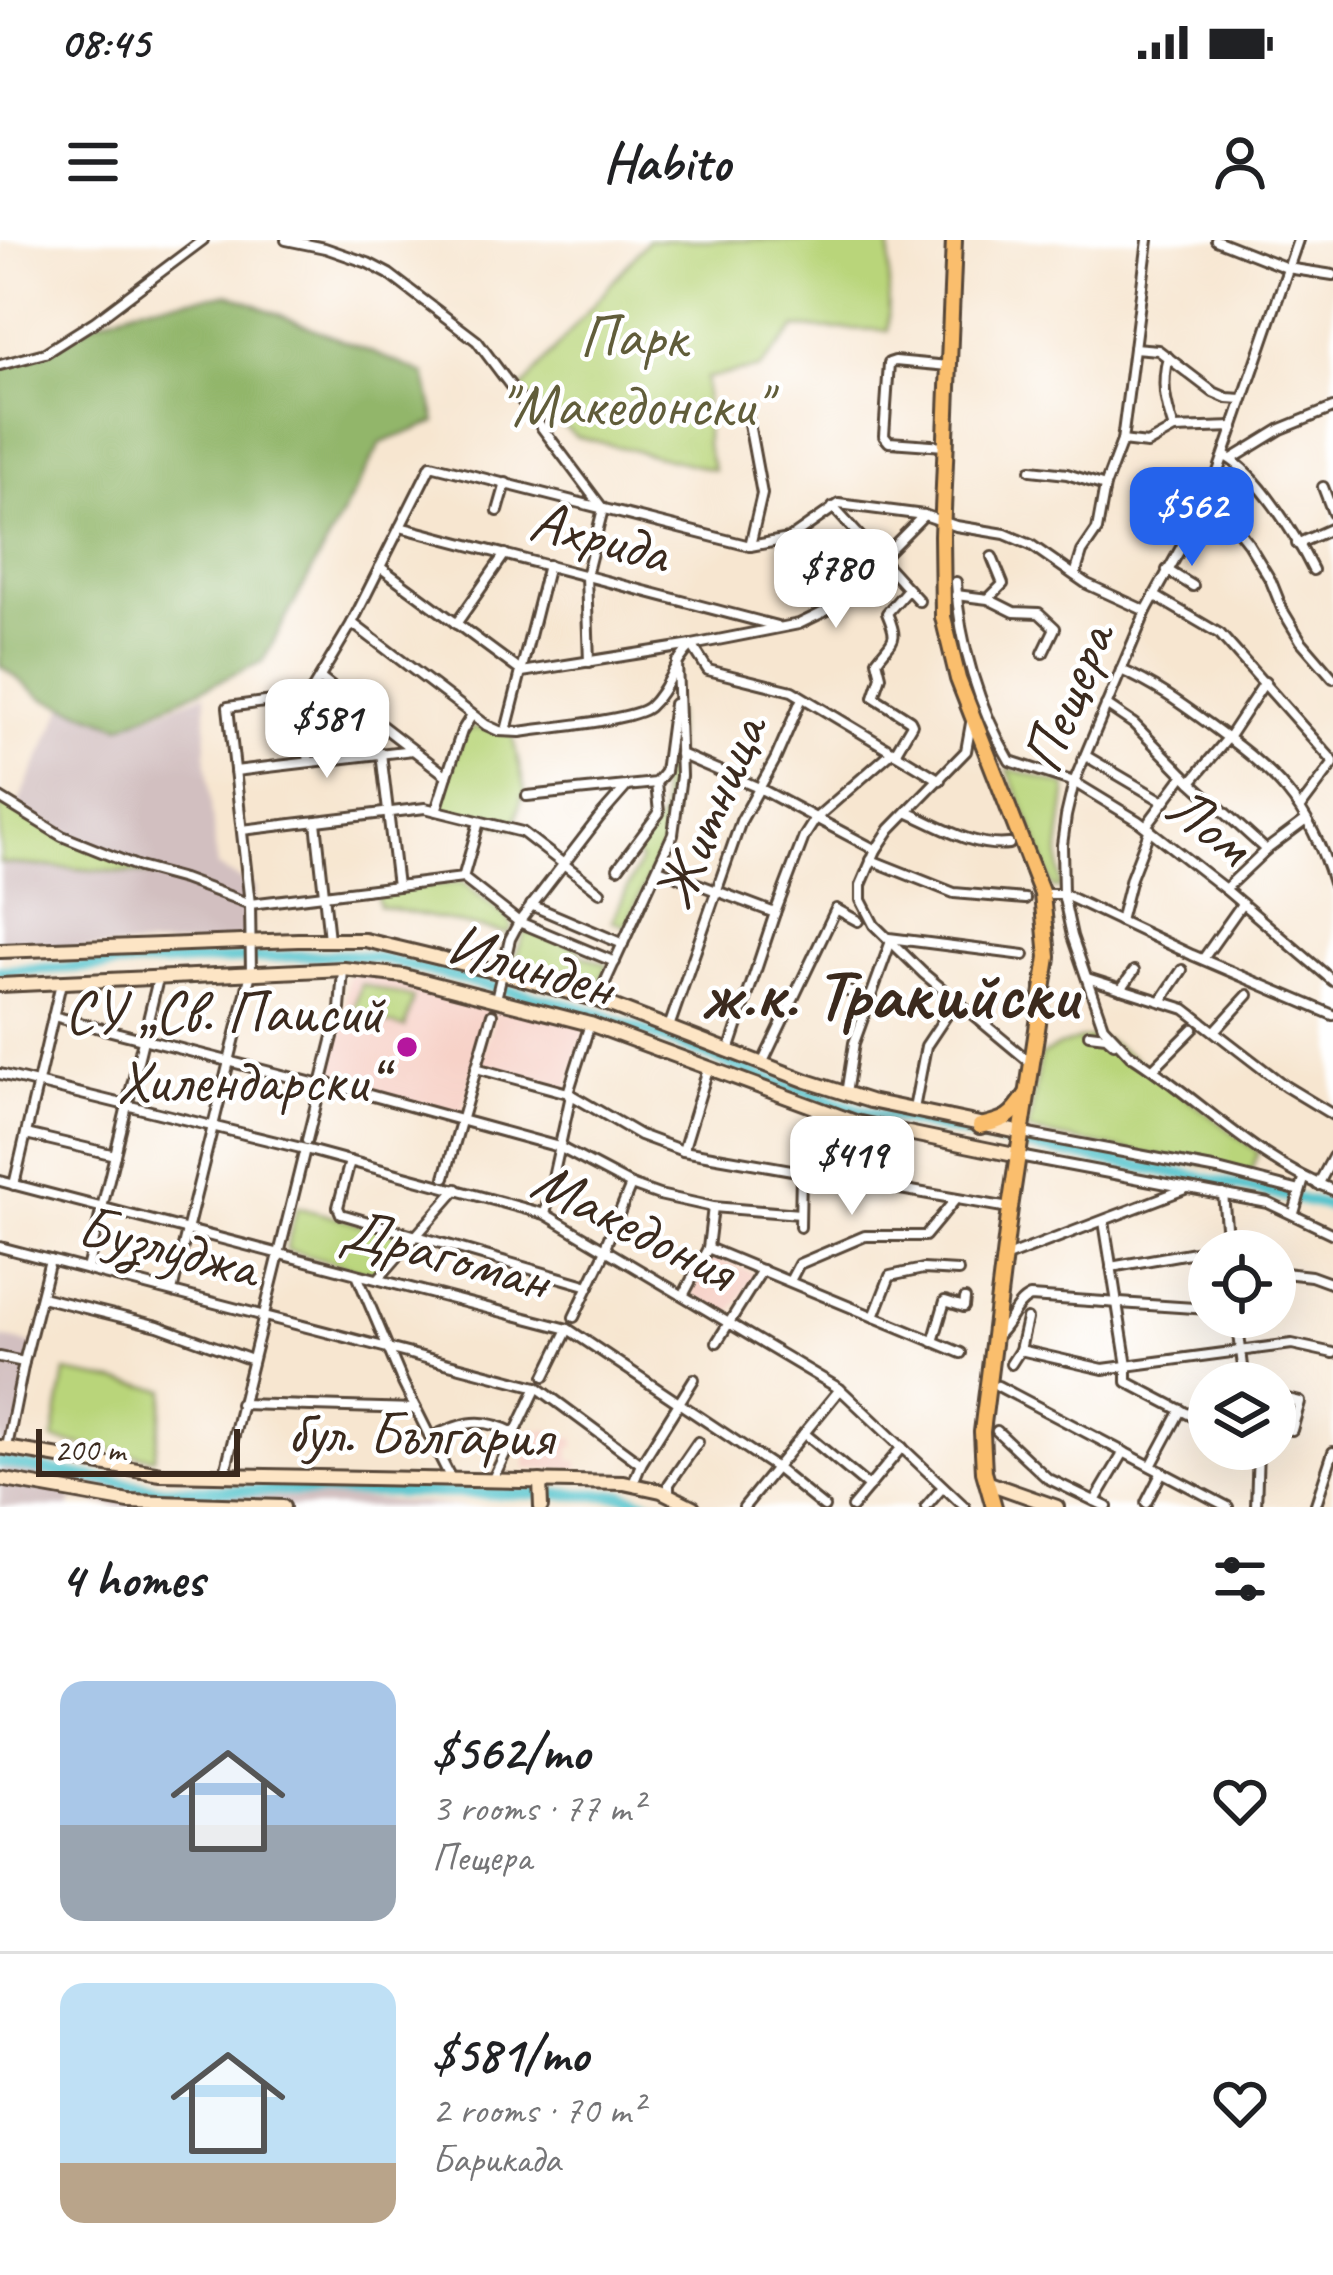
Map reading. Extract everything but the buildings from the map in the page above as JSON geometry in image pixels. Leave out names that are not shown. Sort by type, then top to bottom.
[{"type":"main road","points":[[953,240],[943,617],[958,679],[1042,894],[1048,957],[982,1432],[986,1481],[994,1507]]},
{"type":"main road","name":"Илинден","points":[[0,985],[159,977],[329,939],[365,940],[597,1000],[846,1094],[980,1126],[1021,1145]]},
{"type":"main road","points":[[0,951],[251,959]]},
{"type":"main road","name":"Илинден","points":[[251,959],[404,976],[497,996],[590,1024],[817,1110],[883,1129],[1021,1145]]},
{"type":"main road","points":[[980,1126],[1010,1117],[1028,1091]]},
{"type":"main road","name":"бул. България","points":[[4,1447],[161,1474],[633,1484],[670,1494],[693,1507]]},
{"type":"main road","name":"бул. България","points":[[0,1479],[129,1502],[283,1507]]},
{"type":"main road","points":[[540,1481],[541,1507]]},
{"type":"main road","points":[[986,1481],[1057,1507]]},
{"type":"street","points":[[0,365],[45,353],[203,240]]},
{"type":"street","points":[[286,240],[368,263],[477,341],[603,509]]},
{"type":"street","points":[[1075,576],[1082,552],[1097,530],[1105,485],[1122,441],[1148,240]]},
{"type":"street","points":[[1216,240],[1287,268],[1333,275]]},
{"type":"street","name":"Пещера","points":[[1131,1056],[1103,1026],[1063,894],[1062,845],[1074,782],[1146,611],[1228,458],[1242,399],[1298,240]]},
{"type":"street","points":[[1134,348],[1158,350],[1213,392],[1242,399]]},
{"type":"street","points":[[1168,357],[1162,379],[1174,429]]},
{"type":"street","points":[[946,446],[890,442],[884,436],[889,363],[948,365]]},
{"type":"street","points":[[1313,570],[1256,486],[1228,458],[1333,408]]},
{"type":"street","points":[[748,418],[762,494],[750,546]]},
{"type":"street","points":[[1122,441],[1147,445],[1174,429],[1234,427]]},
{"type":"street","points":[[309,761],[302,710],[352,623],[431,465],[750,546],[789,539],[839,504],[924,515],[1014,537],[1075,576],[1146,611]]},
{"type":"street","points":[[1031,470],[1105,485]]},
{"type":"street","points":[[498,511],[506,483]]},
{"type":"street","points":[[1323,487],[1333,513]]},
{"type":"street","points":[[1210,495],[1248,542],[1300,641],[1333,678]]},
{"type":"street","points":[[832,507],[919,601]]},
{"type":"street","points":[[589,662],[586,576],[603,509]]},
{"type":"street","points":[[380,567],[522,672],[800,624],[832,608],[924,515]]},
{"type":"street","name":"Ахрида","points":[[400,526],[778,627]]},
{"type":"street","points":[[1297,544],[1333,528]]},
{"type":"street","points":[[456,624],[506,554]]},
{"type":"street","points":[[988,598],[1003,584],[992,557]]},
{"type":"street","points":[[506,731],[548,565]]},
{"type":"street","points":[[1167,570],[1193,586]]},
{"type":"street","points":[[956,582],[956,596],[988,598],[1015,612],[1037,612],[1052,622],[1054,632],[1043,653]]},
{"type":"street","points":[[729,1051],[804,836],[816,818],[894,752],[911,724],[874,697],[881,676],[877,660],[896,634],[886,613],[908,589]]},
{"type":"street","name":"Лом","points":[[956,596],[964,645],[1005,754],[1017,765],[1074,782],[1148,828],[1333,981]]},
{"type":"street","points":[[1154,596],[1220,634],[1333,763],[1300,808]]},
{"type":"street","points":[[352,623],[486,725],[520,732],[638,713],[656,699],[677,661],[692,645]]},
{"type":"street","points":[[692,645],[708,670],[792,691],[940,780]]},
{"type":"street","points":[[597,1000],[673,834],[681,776],[677,661]]},
{"type":"street","points":[[1121,670],[1152,683],[1274,775],[1300,808],[1333,883]]},
{"type":"street","points":[[320,679],[447,776]]},
{"type":"street","points":[[1120,921],[1148,828],[1164,802],[1228,738],[1265,682]]},
{"type":"street","points":[[527,796],[656,783],[665,772],[677,685]]},
{"type":"street","points":[[172,1291],[251,959],[250,904],[228,706],[311,692]]},
{"type":"street","name":"Житница","points":[[670,1027],[741,821],[802,698]]},
{"type":"street","points":[[1106,705],[1134,724],[1266,850]]},
{"type":"street","points":[[436,811],[472,715]]},
{"type":"street","points":[[972,717],[966,751],[890,829],[876,850],[861,885],[861,900],[874,925],[889,940],[1032,1064]]},
{"type":"street","points":[[236,771],[415,750]]},
{"type":"street","points":[[966,751],[986,752]]},
{"type":"street","points":[[381,753],[397,886]]},
{"type":"street","points":[[680,754],[759,788],[876,850]]},
{"type":"street","points":[[1086,756],[1164,802]]},
{"type":"street","points":[[1323,778],[1333,787]]},
{"type":"street","points":[[618,868],[659,814],[656,783]]},
{"type":"street","points":[[497,996],[519,922],[626,787]]},
{"type":"street","points":[[0,797],[62,836],[250,904],[464,878],[519,922],[615,962]]},
{"type":"street","points":[[242,830],[425,808],[522,832],[600,892]]},
{"type":"street","points":[[907,812],[974,841],[1009,844]]},
{"type":"street","points":[[1225,889],[1306,820]]},
{"type":"street","points":[[316,821],[329,939]]},
{"type":"street","points":[[464,878],[479,822]]},
{"type":"street","points":[[871,860],[954,893],[1025,898]]},
{"type":"street","points":[[658,868],[775,913]]},
{"type":"street","points":[[1042,894],[1063,894],[1333,1015]]},
{"type":"street","points":[[1046,922],[1063,894]]},
{"type":"street","points":[[1203,959],[1242,904]]},
{"type":"street","points":[[531,905],[623,944]]},
{"type":"street","points":[[762,1064],[836,909],[858,921]]},
{"type":"street","points":[[889,940],[1024,955]]},
{"type":"street","points":[[846,1094],[854,1043],[889,940]]},
{"type":"street","points":[[224,1475],[340,1009],[344,969]]},
{"type":"street","points":[[1121,989],[1134,970]]},
{"type":"street","points":[[1161,1000],[1182,970]]},
{"type":"street","points":[[87,1269],[159,977]]},
{"type":"street","points":[[1087,978],[1185,1010],[1285,1086],[1333,1115]]},
{"type":"street","points":[[14,1185],[61,982]]},
{"type":"street","points":[[839,988],[870,999]]},
{"type":"street","points":[[1215,1031],[1248,994]]},
{"type":"street","points":[[914,1111],[926,1046],[956,1001]]},
{"type":"street","points":[[446,1178],[492,1014]]},
{"type":"street","points":[[53,1016],[560,1148],[659,1195],[713,1207],[800,1214]]},
{"type":"street","points":[[545,1214],[590,1024]]},
{"type":"street","points":[[1153,1069],[1192,1029]]},
{"type":"street","points":[[1089,1034],[1106,1036],[1262,1154],[1333,1190]]},
{"type":"street","points":[[476,1068],[570,1094],[640,1135],[683,1151],[1010,1208]]},
{"type":"street","points":[[683,1151],[708,1069]]},
{"type":"street","name":"Македония","points":[[0,1074],[306,1144],[350,1161],[545,1214],[840,1389],[965,1507]]},
{"type":"street","points":[[800,1227],[800,1172],[817,1110]]},
{"type":"street","points":[[26,1134],[115,1155]]},
{"type":"street","points":[[1021,1145],[1186,1188],[1268,1203],[1297,1202]]},
{"type":"street","points":[[1021,1145],[1220,1171],[1297,1202],[1333,1234]]},
{"type":"street","points":[[1318,1185],[1333,1157]]},
{"type":"street","points":[[350,1161],[338,1211],[590,1286]]},
{"type":"street","points":[[1297,1202],[1304,1179]]},
{"type":"street","name":"Драгоман","points":[[0,1181],[568,1329],[776,1468],[824,1507]]},
{"type":"street","points":[[574,1317],[632,1185]]},
{"type":"street","points":[[1004,1258],[1186,1188]]},
{"type":"street","points":[[379,1279],[457,1189]]},
{"type":"street","points":[[1222,1194],[1226,1230]]},
{"type":"street","points":[[790,1281],[799,1264],[865,1236],[925,1235],[956,1199]]},
{"type":"street","points":[[684,1294],[708,1248],[713,1207]]},
{"type":"street","points":[[1104,1221],[1127,1382],[1188,1414]]},
{"type":"street","name":"Бузлуджа","points":[[0,1247],[537,1387],[641,1464]]},
{"type":"street","points":[[708,1248],[961,1353]]},
{"type":"street","points":[[1111,1267],[1188,1254]]},
{"type":"street","points":[[4,1447],[50,1260]]},
{"type":"street","points":[[874,1317],[890,1276],[923,1268],[958,1271]]},
{"type":"street","points":[[717,1342],[762,1270]]},
{"type":"street","points":[[357,1274],[386,1346],[451,1479]]},
{"type":"street","points":[[1296,1274],[1333,1284]]},
{"type":"street","points":[[41,1297],[158,1326],[253,1360]]},
{"type":"street","points":[[994,1337],[1025,1298],[1188,1308]]},
{"type":"street","points":[[933,1342],[945,1301],[964,1307],[965,1300]]},
{"type":"street","points":[[1011,1364],[1027,1319]]},
{"type":"street","points":[[545,1376],[568,1329]]},
{"type":"street","points":[[1239,1338],[1242,1362]]},
{"type":"street","points":[[1020,1349],[1102,1369],[1292,1344],[1333,1353]]},
{"type":"street","points":[[0,1357],[24,1363]]},
{"type":"street","points":[[633,1484],[694,1379]]},
{"type":"street","points":[[998,1386],[1228,1507]]},
{"type":"street","points":[[492,1480],[537,1387]]},
{"type":"street","points":[[744,1507],[840,1389]]},
{"type":"street","points":[[239,1403],[417,1409]]},
{"type":"street","points":[[1151,1466],[1181,1410]]},
{"type":"street","points":[[431,1437],[472,1422],[500,1425],[514,1433]]},
{"type":"street","points":[[997,1431],[1047,1478],[1107,1507]]},
{"type":"street","points":[[804,1432],[869,1487]]},
{"type":"street","points":[[670,1494],[669,1484],[698,1442]]},
{"type":"street","points":[[853,1507],[902,1447]]},
{"type":"street","points":[[1095,1501],[1124,1452]]},
{"type":"street","points":[[1315,1507],[1333,1452]]},
{"type":"street","points":[[1256,1507],[1257,1470]]},
{"type":"street","points":[[1146,1503],[1162,1472]]},
{"type":"street","points":[[926,1507],[944,1486]]},
{"type":"street","points":[[1010,1490],[1036,1507]]},
{"type":"shaded area","points":[[206,693],[206,751],[217,867],[255,887],[251,943],[0,951],[0,858],[63,833],[17,806],[64,706],[121,726]]},
{"type":"shaded area","name":"СУ „Св. Паисий Хилендарски“","points":[[372,974],[492,1003],[461,1117],[326,1080],[344,1013],[348,975]]},
{"type":"shaded area","points":[[498,1003],[587,1026],[567,1090],[480,1066]]},
{"type":"shaded area","points":[[712,1256],[755,1274],[729,1316],[691,1294]]},
{"type":"shaded area","points":[[0,1337],[34,1345],[13,1460],[193,1489],[235,1488],[471,1507],[118,1507],[72,1499],[70,1507],[0,1507]]},
{"type":"shaded area","points":[[525,1430],[555,1430],[556,1437],[575,1437],[570,1460],[578,1461],[578,1469],[525,1469]]},
{"type":"green space","name":"Парк \"Македонски\"","points":[[648,240],[931,240],[890,242],[888,330],[795,328],[760,368],[706,378],[706,444],[714,470],[575,436],[520,391]]},
{"type":"green space","points":[[229,294],[425,374],[436,422],[381,443],[263,661],[121,726],[43,698],[0,665],[0,365],[45,353],[94,322],[144,305]]},
{"type":"green space","points":[[675,709],[671,827],[626,926],[612,921],[641,860],[633,854],[663,815],[659,782]]},
{"type":"green space","points":[[472,728],[512,734],[526,795],[514,828],[437,809],[464,733]]},
{"type":"green space","points":[[1010,769],[1067,786],[1060,888],[1053,888]]},
{"type":"green space","points":[[0,798],[62,836],[159,875],[0,863]]},
{"type":"green space","points":[[462,882],[509,919],[509,934],[379,906],[376,893]]},
{"type":"green space","points":[[526,930],[577,947],[580,954],[608,965],[593,995],[511,967]]},
{"type":"green space","points":[[361,984],[413,998],[405,1028],[353,1014]]},
{"type":"green space","points":[[1086,1038],[1108,1041],[1131,1056],[1258,1152],[1251,1174],[1028,1131],[1041,1056]]},
{"type":"green space","points":[[297,1207],[407,1237],[375,1274],[286,1250]]},
{"type":"green space","points":[[65,1372],[166,1390],[154,1458],[53,1440]]},
{"type":"waterway","points":[[0,971],[295,956],[378,958],[591,1011],[863,1111],[1333,1207]]},
{"type":"waterway","points":[[0,1462],[156,1489],[623,1495],[657,1507]]},
{"type":"place","name":"СУ „Св. Паисий Хилендарски“","points":[[407,1047]]},
{"type":"district","name":"ж.к. Тракийски","points":[[889,994]]}]
